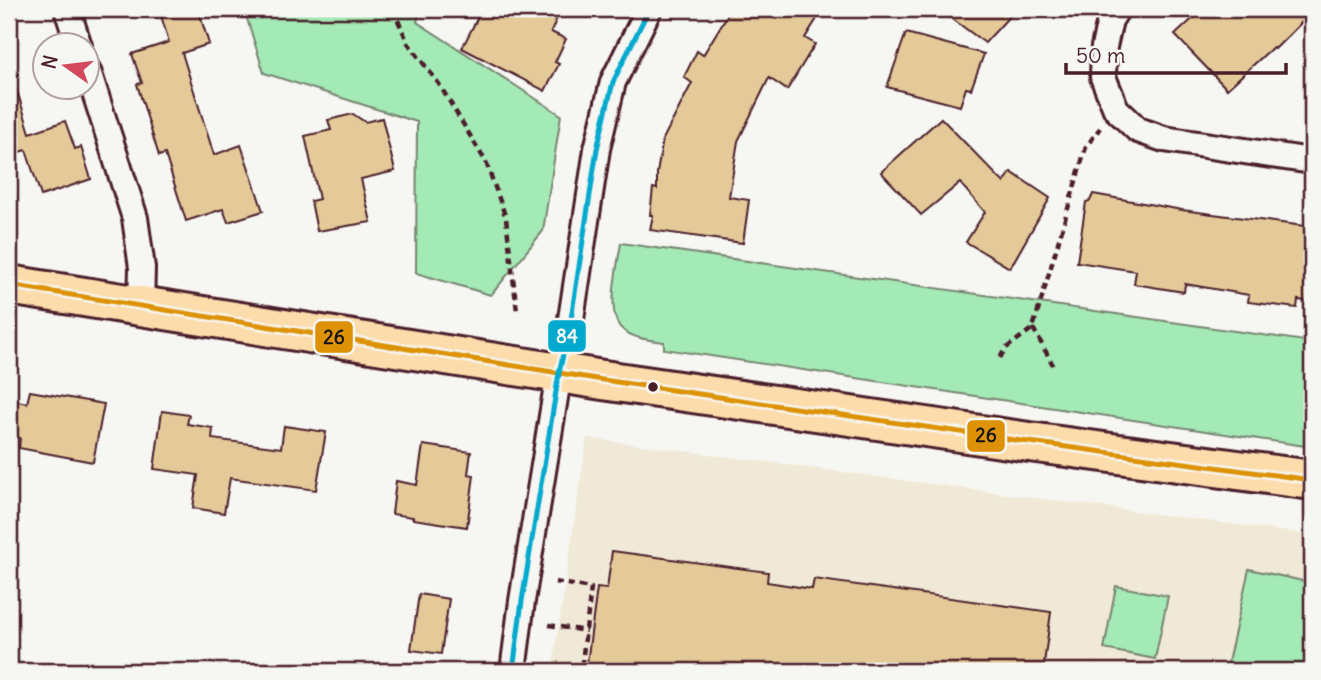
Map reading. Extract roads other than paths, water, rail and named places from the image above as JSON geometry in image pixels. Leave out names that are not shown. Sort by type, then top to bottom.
[{"type":"main road","points":[[9,285],[559,373],[996,438],[1312,480]]},
{"type":"street","points":[[67,9],[74,32]]},
{"type":"street","points":[[513,671],[522,601],[559,373],[571,319],[597,149],[613,82],[649,9]]},
{"type":"street","points":[[1117,9],[1108,29],[1103,77],[1116,109],[1138,130],[1164,139],[1312,161]]},
{"type":"street","points":[[98,102],[135,218],[142,268],[141,306]]}]
